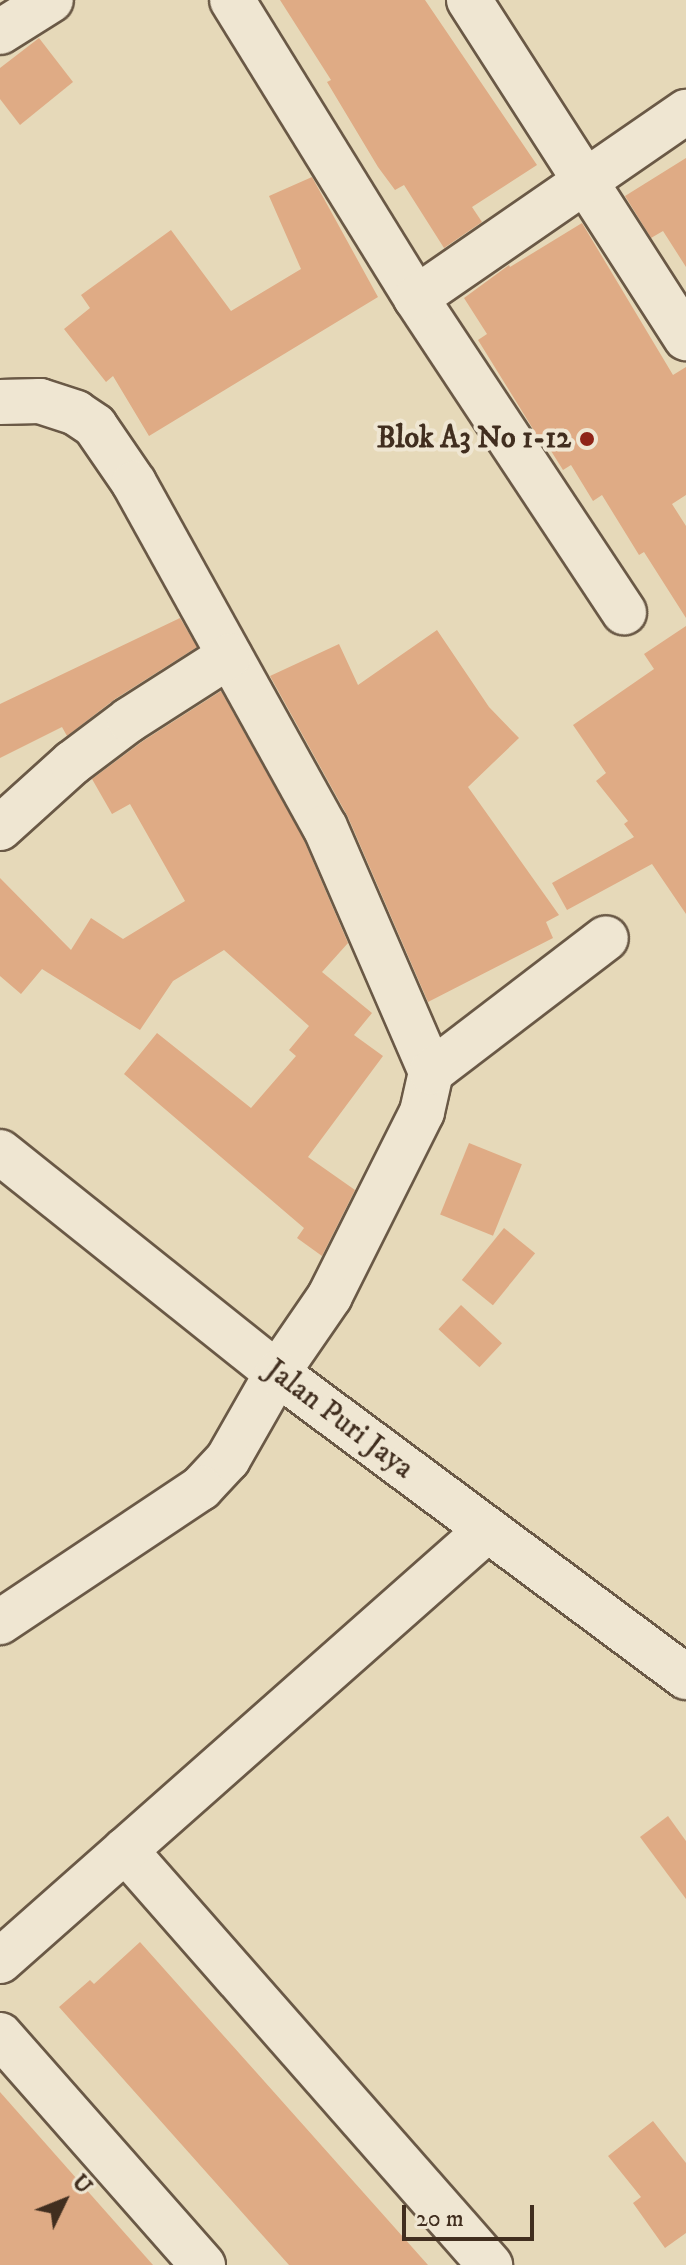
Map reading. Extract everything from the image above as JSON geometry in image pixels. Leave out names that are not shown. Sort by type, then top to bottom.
[{"type":"street","points":[[0,32],[51,0]]},
{"type":"street","points":[[232,0],[416,298],[624,612]]},
{"type":"street","points":[[469,0],[686,338]]},
{"type":"street","points":[[416,298],[686,112]]},
{"type":"street","points":[[0,402],[40,401],[76,413],[95,426],[134,483],[325,827],[431,1072],[422,1112],[330,1296],[289,1356],[228,1459],[201,1488],[0,1622]]},
{"type":"street","points":[[0,828],[72,763],[129,720],[229,656]]},
{"type":"street","points":[[431,1072],[606,938]]},
{"type":"street","name":"Jalan Puri Jaya","points":[[0,1152],[289,1356],[486,1531],[686,1677]]},
{"type":"street","points":[[0,1961],[486,1531]]},
{"type":"street","points":[[125,1850],[490,2265]]},
{"type":"street","points":[[0,2035],[203,2265]]},
{"type":"building","points":[[280,0],[425,0],[537,165],[472,207],[482,222],[444,248],[404,185],[395,190],[378,167],[327,82],[331,80]]},
{"type":"building","points":[[39,38],[73,82],[20,125],[0,99],[0,68]]},
{"type":"building","points":[[686,158],[686,267],[663,231],[651,238],[625,196]]},
{"type":"building","points":[[312,177],[378,297],[149,436],[113,376],[106,382],[64,329],[90,308],[81,295],[171,230],[231,311],[301,269],[269,196]]},
{"type":"building","points":[[582,223],[673,375],[686,367],[686,495],[672,504],[686,526],[686,618],[644,552],[639,555],[602,495],[593,501],[571,465],[563,470],[541,435],[538,437],[478,340],[487,334],[464,298],[509,265]]},
{"type":"building","points":[[180,618],[197,647],[115,699],[67,736],[62,727],[0,758],[0,704]]},
{"type":"building","points":[[686,626],[686,914],[652,864],[567,910],[552,883],[634,837],[624,824],[628,821],[596,781],[606,773],[573,725],[654,669],[644,654]]},
{"type":"building","points":[[437,630],[489,707],[519,738],[468,787],[559,915],[546,922],[553,938],[428,1002],[348,817],[270,676],[339,644],[358,685]]},
{"type":"building","points":[[221,691],[303,838],[348,943],[322,972],[372,1013],[354,1035],[383,1056],[308,1157],[355,1190],[322,1256],[297,1238],[304,1228],[124,1074],[157,1033],[251,1108],[296,1056],[289,1050],[309,1026],[224,950],[173,981],[140,1030],[42,969],[21,994],[0,976],[0,878],[71,950],[91,918],[123,939],[185,901],[130,804],[112,814],[92,779],[143,741]]},
{"type":"building","points":[[469,1143],[522,1164],[493,1236],[440,1214]]},
{"type":"building","points":[[504,1228],[535,1253],[493,1305],[462,1280]]},
{"type":"building","points":[[461,1305],[502,1343],[479,1367],[438,1329]]},
{"type":"building","points":[[668,1816],[686,1841],[686,1899],[640,1837]]},
{"type":"building","points":[[140,1942],[428,2265],[289,2265],[59,2007],[90,1980],[94,1984]]},
{"type":"building","points":[[0,2092],[153,2265],[0,2265]]},
{"type":"building","points":[[653,2121],[686,2163],[686,2233],[665,2248],[633,2203],[641,2197],[608,2156]]},
{"type":"place","name":"Blok A3 No 1-12","points":[[587,439]]}]
